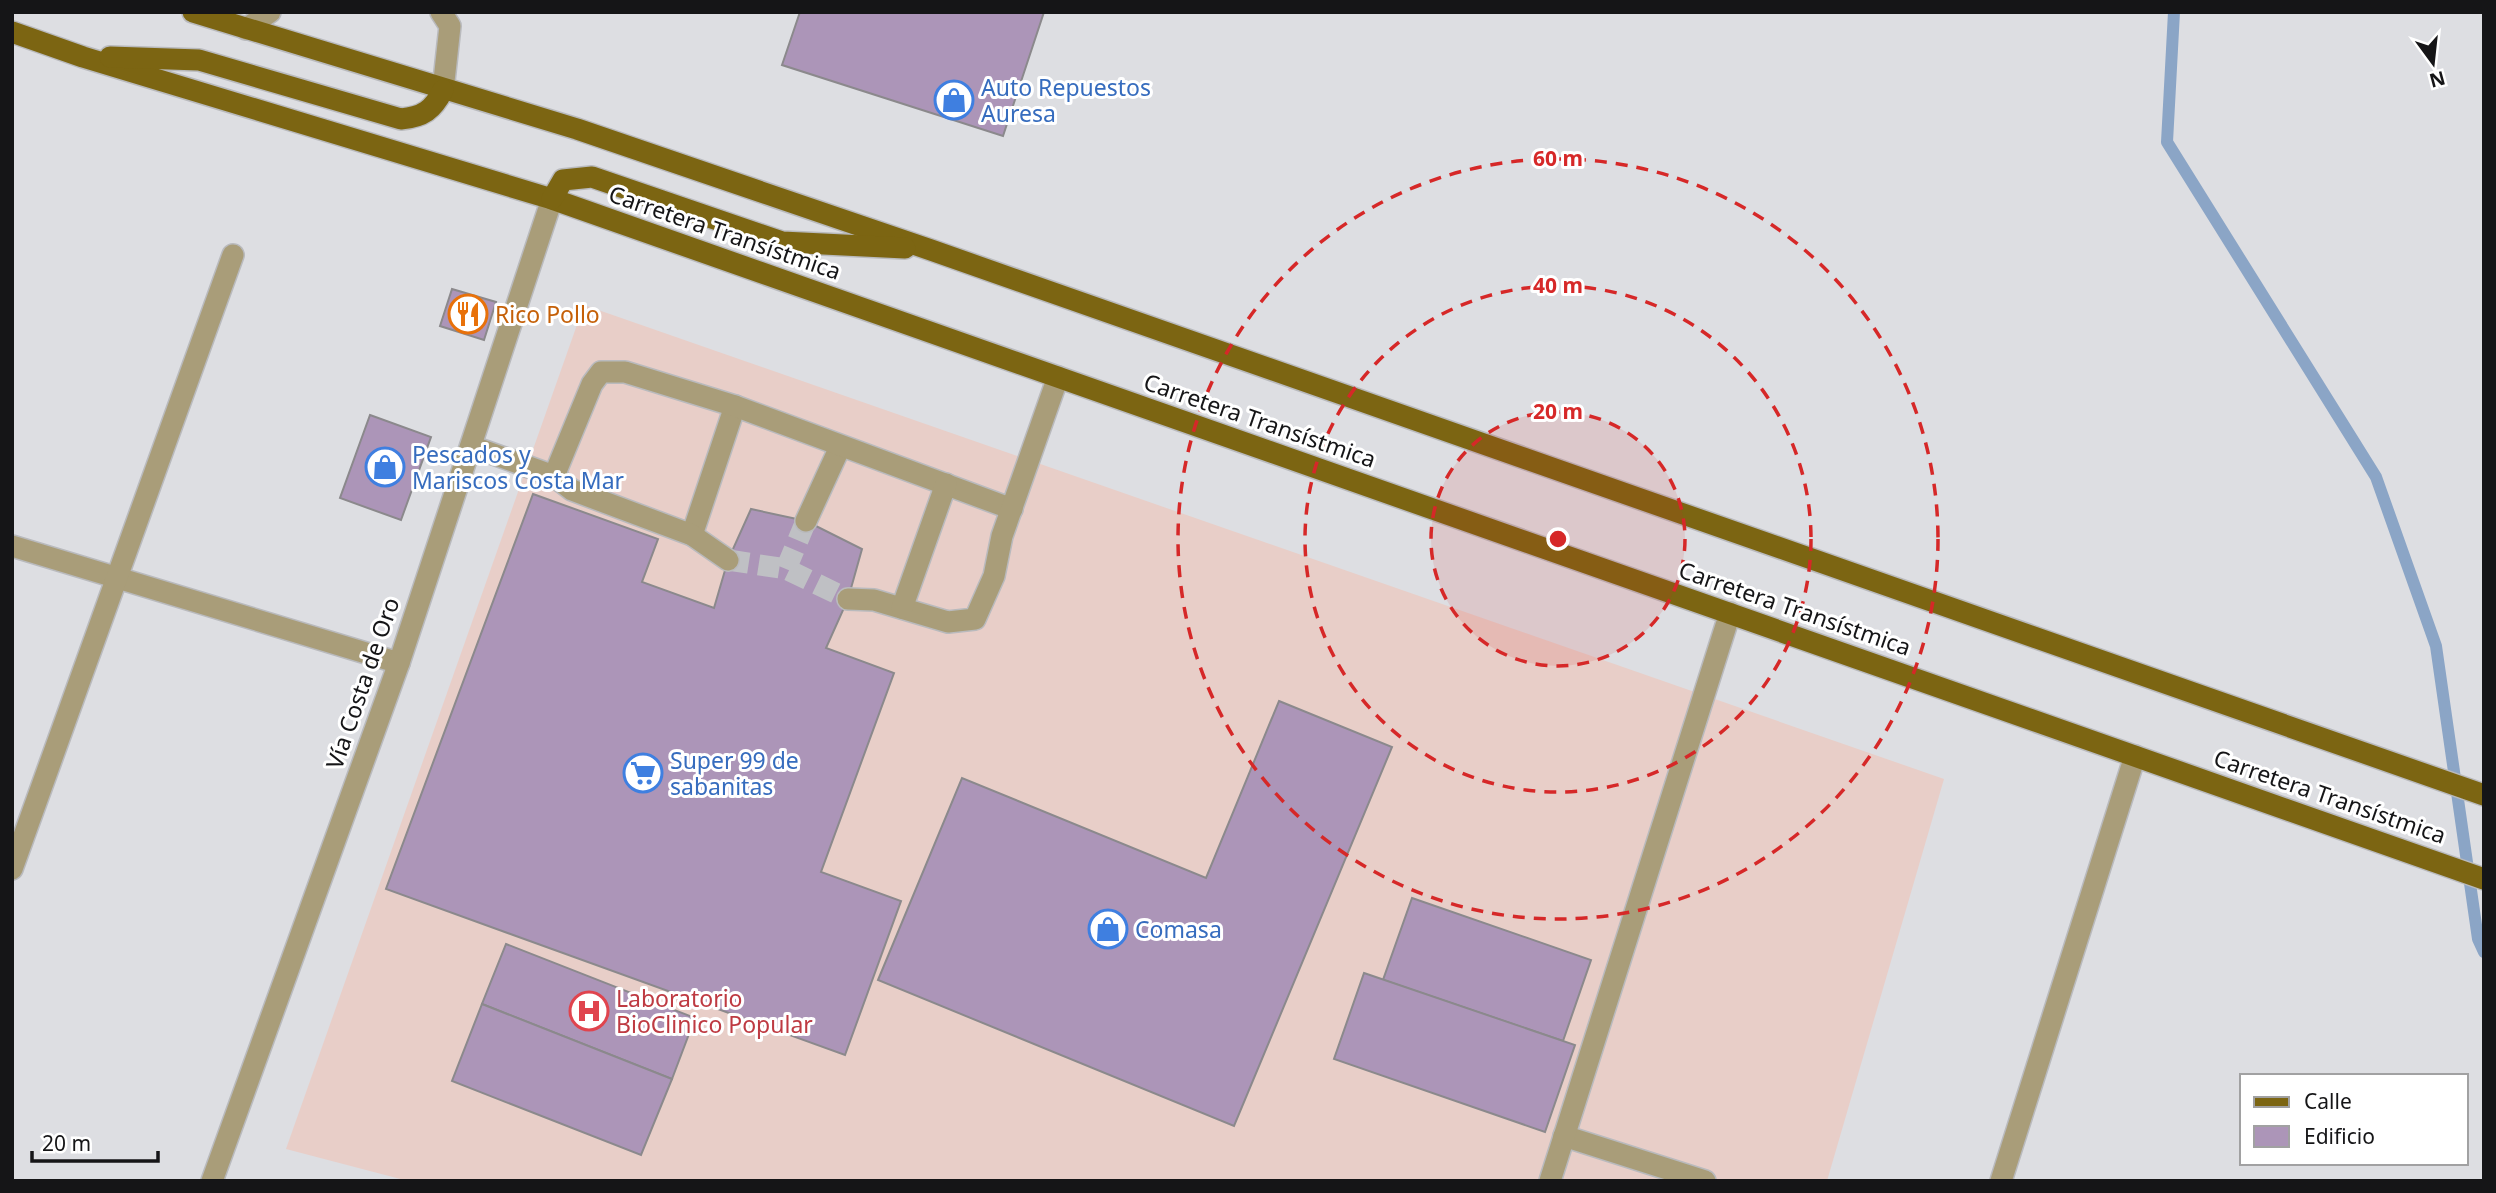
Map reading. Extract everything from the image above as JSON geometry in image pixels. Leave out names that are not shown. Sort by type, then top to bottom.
[{"type":"main road","points":[[193,12],[577,129],[931,250],[2484,795]]},
{"type":"main road","name":"Carretera Transístmica","points":[[12,32],[83,57],[552,199],[2484,878]]},
{"type":"main road","points":[[83,57],[199,60],[401,119],[421,116],[435,107],[443,90]]},
{"type":"main road","points":[[552,199],[563,180],[575,176],[592,177],[782,242],[931,250]]},
{"type":"street","points":[[246,29],[270,12]]},
{"type":"street","points":[[441,12],[450,26],[443,90]]},
{"type":"street","name":"Vía Costa de Oro","points":[[212,1181],[398,663],[552,199]]},
{"type":"street","points":[[12,869],[119,579],[233,255]]},
{"type":"street","points":[[554,476],[592,384],[601,372],[625,372],[805,429],[840,447],[1012,509]]},
{"type":"street","points":[[848,599],[874,600],[947,622],[975,619],[994,576],[1002,536],[1058,377]]},
{"type":"street","points":[[692,535],[735,406]]},
{"type":"street","points":[[471,446],[554,476],[572,490],[692,535],[728,560]]},
{"type":"street","points":[[806,521],[840,447]]},
{"type":"street","points":[[902,608],[946,484]]},
{"type":"street","points":[[12,546],[398,663]]},
{"type":"street","points":[[1550,1181],[1730,613]]},
{"type":"street","points":[[2001,1181],[2135,756]]},
{"type":"street","points":[[1564,1136],[1705,1181]]},
{"type":"shaded area","points":[[584,305],[1944,779],[1827,1181],[408,1181],[286,1149]]},
{"type":"building","name":"Auto Repuestos Auresa","points":[[800,12],[1044,12],[1003,136],[782,65]]},
{"type":"building","name":"Rico Pollo","points":[[452,289],[496,302],[484,340],[440,326]]},
{"type":"building","name":"Pescados y Mariscos Costa Mar","points":[[370,415],[431,437],[401,520],[340,498]]},
{"type":"building","name":"Super 99 de sabanitas","points":[[533,494],[658,539],[642,582],[714,608],[728,560],[751,509],[806,521],[862,549],[848,599],[826,648],[894,673],[821,872],[901,901],[845,1055],[386,889]]},
{"type":"building","name":"Comasa","points":[[1279,701],[1392,747],[1234,1126],[878,980],[962,778],[1206,878]]},
{"type":"building","points":[[1412,898],[1591,960],[1563,1041],[1383,980]]},
{"type":"building","name":"Laboratorio BioClinico Popular","points":[[506,944],[695,1018],[672,1079],[482,1004]]},
{"type":"building","points":[[1364,973],[1575,1045],[1545,1132],[1334,1059]]},
{"type":"building","points":[[482,1004],[672,1079],[641,1155],[452,1081]]},
{"type":"waterway","points":[[2174,12],[2167,142],[2376,477],[2436,646],[2478,939],[2484,952]]},
{"type":"tunnel","points":[[786,569],[806,521]]},
{"type":"tunnel","points":[[728,560],[786,569],[848,599]]},
{"type":"place","name":"Auto Repuestos Auresa","points":[[954,100]]},
{"type":"place","name":"Rico Pollo","points":[[468,314]]},
{"type":"place","name":"Pescados y Mariscos Costa Mar","points":[[385,467]]},
{"type":"place","name":"Super 99 de sabanitas","points":[[643,773]]},
{"type":"place","name":"Comasa","points":[[1108,929]]},
{"type":"place","name":"Laboratorio BioClinico Popular","points":[[589,1011]]}]
